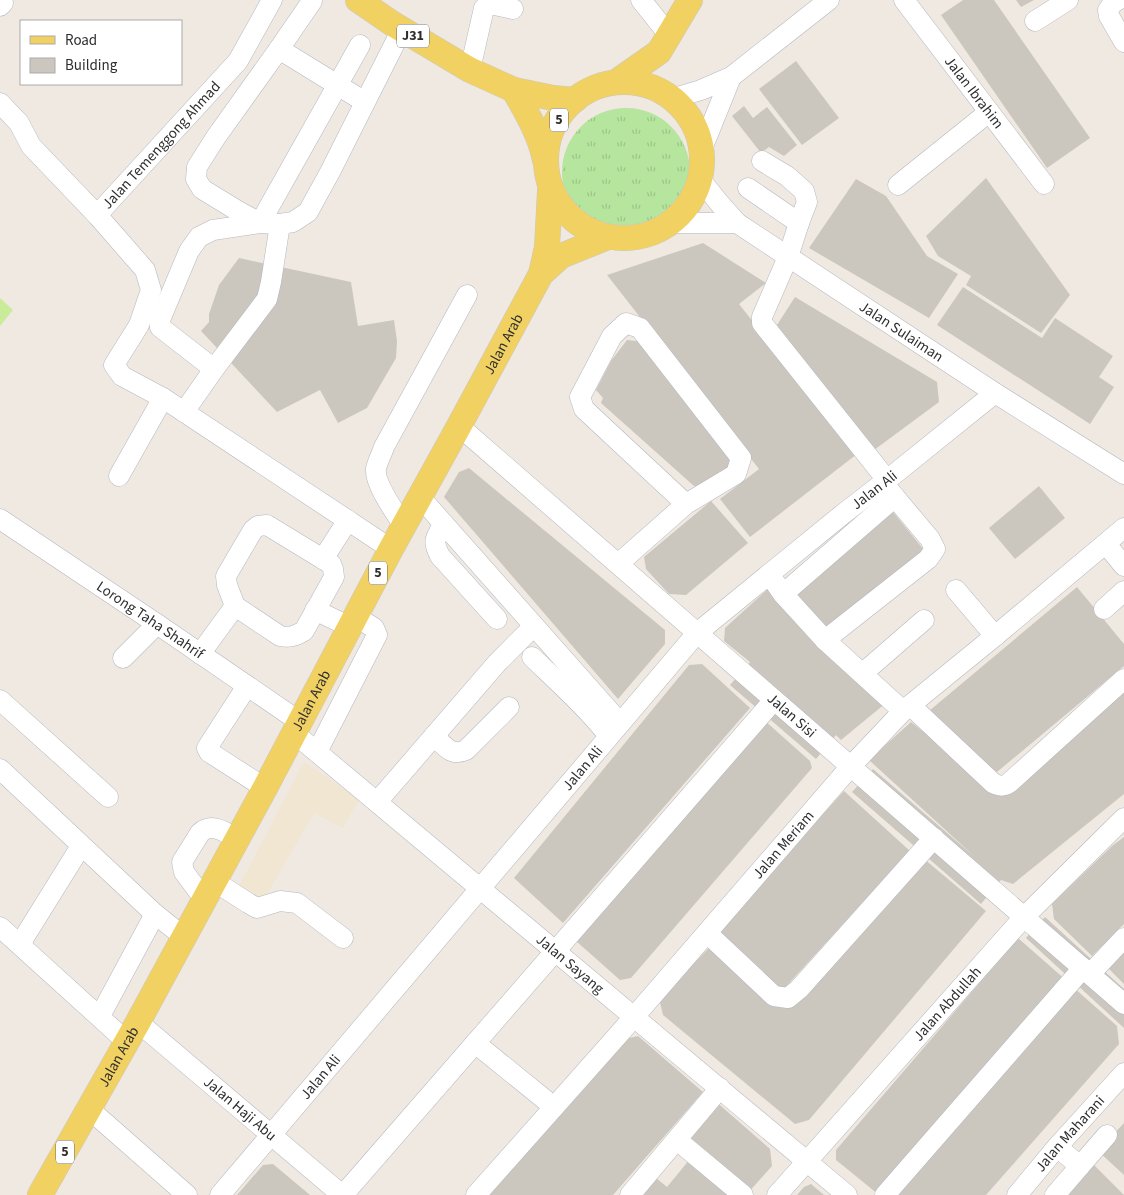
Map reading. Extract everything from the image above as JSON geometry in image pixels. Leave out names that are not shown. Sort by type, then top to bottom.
[{"type":"main road","name":"J31","points":[[358,0],[470,70],[514,90],[574,100]]},
{"type":"main road","name":"5","points":[[541,274],[547,247],[547,150],[551,132],[574,100],[588,91],[619,80],[664,43],[690,0]]},
{"type":"main road","points":[[514,90],[534,127],[543,149],[548,180],[560,207],[573,221],[590,231],[608,237],[630,238],[651,233],[670,223],[683,211],[694,196],[700,179],[702,164],[702,150],[697,130],[688,112],[670,95],[662,84],[664,43]]},
{"type":"main road","points":[[619,80],[644,82],[670,95]]},
{"type":"main road","name":"Jalan Arab","points":[[40,1195],[133,1032],[391,549],[541,274],[561,256],[608,237]]},
{"type":"street","name":"Jalan Temenggong Ahmad","points":[[0,102],[19,123],[31,146],[97,215],[238,61],[272,0]]},
{"type":"street","points":[[270,224],[238,211],[202,189],[196,179],[197,167],[312,0]]},
{"type":"street","points":[[641,0],[664,43]]},
{"type":"street","points":[[670,95],[701,90],[731,77],[829,0]]},
{"type":"street","name":"Jalan Ibrahim","points":[[904,0],[1044,184]]},
{"type":"street","points":[[1035,22],[1068,0]]},
{"type":"street","points":[[1118,0],[1108,10],[1109,16],[1124,42]]},
{"type":"street","points":[[470,70],[486,5],[513,8]]},
{"type":"street","points":[[214,369],[160,327],[160,320],[189,251],[199,237],[213,230],[293,222],[308,212],[402,29]]},
{"type":"street","points":[[184,412],[267,299],[271,282],[270,224],[338,85],[360,45]]},
{"type":"street","points":[[279,49],[366,102]]},
{"type":"street","points":[[702,150],[731,77]]},
{"type":"street","points":[[898,185],[989,112]]},
{"type":"street","points":[[762,161],[787,176],[804,191],[807,202],[788,257],[762,317],[762,323],[930,539],[935,549],[928,559],[825,640]]},
{"type":"street","name":"Jalan Sulaiman","points":[[700,179],[737,224],[995,393],[1124,474]]},
{"type":"street","points":[[748,188],[799,223]]},
{"type":"street","points":[[97,215],[144,270],[151,290],[139,325],[114,365],[122,376],[163,398],[391,549]]},
{"type":"street","points":[[670,223],[737,224]]},
{"type":"street","points":[[404,526],[379,485],[375,471],[384,447],[467,295]]},
{"type":"street","points":[[618,564],[686,504],[736,474],[741,458],[640,328],[626,323],[612,336],[580,397],[584,409],[686,504]]},
{"type":"street","name":"Jalan Ali","points":[[220,1195],[697,633],[843,514],[888,487],[995,393]]},
{"type":"street","points":[[119,476],[163,398]]},
{"type":"street","name":"Jalan Sisi","points":[[459,426],[1124,1004]]},
{"type":"street","points":[[783,594],[888,487]]},
{"type":"street","points":[[420,497],[534,626],[614,730]]},
{"type":"street","name":"Lorong Taha Shahrif","points":[[0,519],[247,686],[297,727]]},
{"type":"street","points":[[323,559],[348,520]]},
{"type":"street","points":[[444,524],[435,538],[434,546],[440,556],[497,619]]},
{"type":"street","points":[[267,525],[331,564],[334,576],[304,631],[296,635],[288,638],[280,636],[235,606],[227,585],[226,576],[253,530],[258,526],[267,525]]},
{"type":"street","name":"Jalan Meriam","points":[[476,1195],[634,1017],[851,766],[906,708],[1124,528]]},
{"type":"street","points":[[1106,544],[1124,566]]},
{"type":"street","points":[[769,574],[783,594],[825,640],[993,783],[999,785],[1005,786],[1009,783],[1124,680]]},
{"type":"street","points":[[956,590],[995,636]]},
{"type":"street","points":[[1104,610],[1124,591]]},
{"type":"street","points":[[200,654],[235,606]]},
{"type":"street","points":[[315,610],[374,628],[377,635],[317,752]]},
{"type":"street","points":[[863,674],[924,620]]},
{"type":"street","points":[[123,658],[157,624]]},
{"type":"street","points":[[377,802],[497,663],[534,626]]},
{"type":"street","points":[[532,658],[596,720],[614,730]]},
{"type":"street","points":[[247,686],[207,748],[209,752],[265,788]]},
{"type":"street","points":[[0,700],[108,797]]},
{"type":"street","points":[[342,1195],[774,700]]},
{"type":"street","points":[[434,736],[451,751],[459,753],[466,750],[509,706]]},
{"type":"street","name":"Jalan Sayang","points":[[297,727],[317,752],[847,1195]]},
{"type":"street","points":[[0,768],[155,914],[184,937]]},
{"type":"street","name":"Jalan Abdullah","points":[[777,1195],[1024,916],[1124,818]]},
{"type":"street","points":[[237,838],[217,828],[210,827],[204,829],[182,862],[184,872],[209,890],[248,903],[257,908],[280,901],[297,903],[343,938]]},
{"type":"street","points":[[707,933],[774,996],[788,998],[799,989],[934,838]]},
{"type":"street","points":[[20,944],[81,846]]},
{"type":"street","points":[[100,1016],[155,914]]},
{"type":"street","name":"Jalan Haji Abu","points":[[0,927],[100,1016],[133,1032],[271,1135],[342,1195]]},
{"type":"street","points":[[885,1195],[1086,971],[1124,938]]},
{"type":"street","points":[[475,1043],[554,1107]]},
{"type":"street","name":"Jalan Maharani","points":[[1017,1195],[1057,1147],[1124,1073]]},
{"type":"street","points":[[630,1195],[720,1088]]},
{"type":"street","points":[[89,1109],[187,1195]]},
{"type":"street","points":[[1055,1195],[1107,1135]]},
{"type":"street","points":[[677,1140],[742,1195]]},
{"type":"street","points":[[1057,1147],[1080,1166]]},
{"type":"shaded area","points":[[304,762],[359,799],[343,828],[314,813],[264,899],[239,886]]},
{"type":"green space","points":[[626,108],[650,113],[662,119],[671,127],[679,136],[685,148],[690,172],[685,196],[679,208],[671,217],[662,225],[650,231],[626,236],[602,231],[590,225],[581,217],[573,208],[567,196],[562,172],[567,148],[573,136],[581,127],[590,119],[602,113]]},
{"type":"green space","points":[[0,298],[13,310],[0,326]]},
{"type":"building","points":[[963,0],[994,0],[1090,138],[1047,168],[941,15]]},
{"type":"building","points":[[1016,0],[1034,0],[1021,7]]},
{"type":"building","points":[[796,61],[839,118],[802,145],[759,89]]},
{"type":"building","points":[[744,106],[753,118],[767,107],[797,145],[784,156],[769,147],[761,153],[732,116]]},
{"type":"building","points":[[986,178],[1070,295],[1041,333],[966,285],[971,276],[938,256],[926,236]]},
{"type":"building","points":[[856,179],[886,196],[927,256],[958,274],[929,318],[809,248]]},
{"type":"building","points":[[703,243],[766,283],[739,304],[857,454],[750,537],[720,499],[759,469],[607,275]]},
{"type":"building","points":[[239,258],[351,282],[358,326],[394,320],[397,341],[396,358],[367,408],[338,423],[320,390],[277,412],[201,331],[209,322],[209,314],[219,285]]},
{"type":"building","points":[[963,287],[1042,338],[1055,318],[1113,356],[1099,377],[1114,387],[1090,424],[937,325]]},
{"type":"building","points":[[795,297],[937,382],[939,402],[870,453],[777,325]]},
{"type":"building","points":[[627,340],[645,342],[731,454],[729,470],[713,484],[694,486],[601,403],[603,398],[596,390],[611,361]]},
{"type":"building","points":[[469,468],[665,630],[665,644],[618,699],[444,497],[459,472]]},
{"type":"building","points":[[1039,486],[1065,518],[1015,559],[989,528]]},
{"type":"building","points":[[711,501],[748,543],[686,595],[669,594],[646,569],[644,557]]},
{"type":"building","points":[[889,507],[924,550],[827,635],[886,703],[841,740],[836,735],[816,759],[730,685],[750,662],[724,641],[725,628],[771,586],[785,600]]},
{"type":"building","points":[[1077,587],[1124,644],[1124,666],[997,772],[938,727],[929,711]]},
{"type":"building","points":[[702,664],[750,708],[563,923],[514,878],[689,665]]},
{"type":"building","points":[[1124,689],[1124,794],[1013,884],[1001,880],[981,904],[852,792],[873,769],[975,857],[869,760],[911,722],[993,787]]},
{"type":"building","points":[[764,720],[810,761],[812,768],[631,978],[620,980],[576,941]]},
{"type":"building","points":[[844,791],[910,851],[780,993],[714,933]]},
{"type":"building","points":[[1124,837],[1124,924],[1092,956],[1054,919],[1052,904],[1112,846]]},
{"type":"building","points":[[923,858],[986,911],[809,1120],[795,1124],[663,1015],[659,998],[711,946],[775,1007],[790,1007]]},
{"type":"building","points":[[1045,917],[1124,989],[1124,1028],[1026,938]]},
{"type":"building","points":[[1018,938],[1067,981],[879,1195],[836,1160],[836,1150]]},
{"type":"building","points":[[1124,941],[1124,984],[1104,964]]},
{"type":"building","points":[[1073,987],[1117,1026],[1119,1044],[986,1195],[889,1195]]},
{"type":"building","points":[[638,1036],[703,1092],[613,1195],[488,1195],[625,1039]]},
{"type":"building","points":[[713,1099],[770,1149],[772,1166],[746,1195],[680,1136]]},
{"type":"building","points":[[1124,1123],[1124,1175],[1098,1151]]},
{"type":"building","points":[[690,1159],[732,1195],[633,1195],[651,1174],[667,1187]]},
{"type":"building","points":[[1092,1163],[1124,1195],[1061,1195]]},
{"type":"building","points":[[273,1164],[310,1195],[237,1195],[263,1165]]},
{"type":"building","points":[[811,1184],[824,1195],[797,1195],[804,1187]]}]
